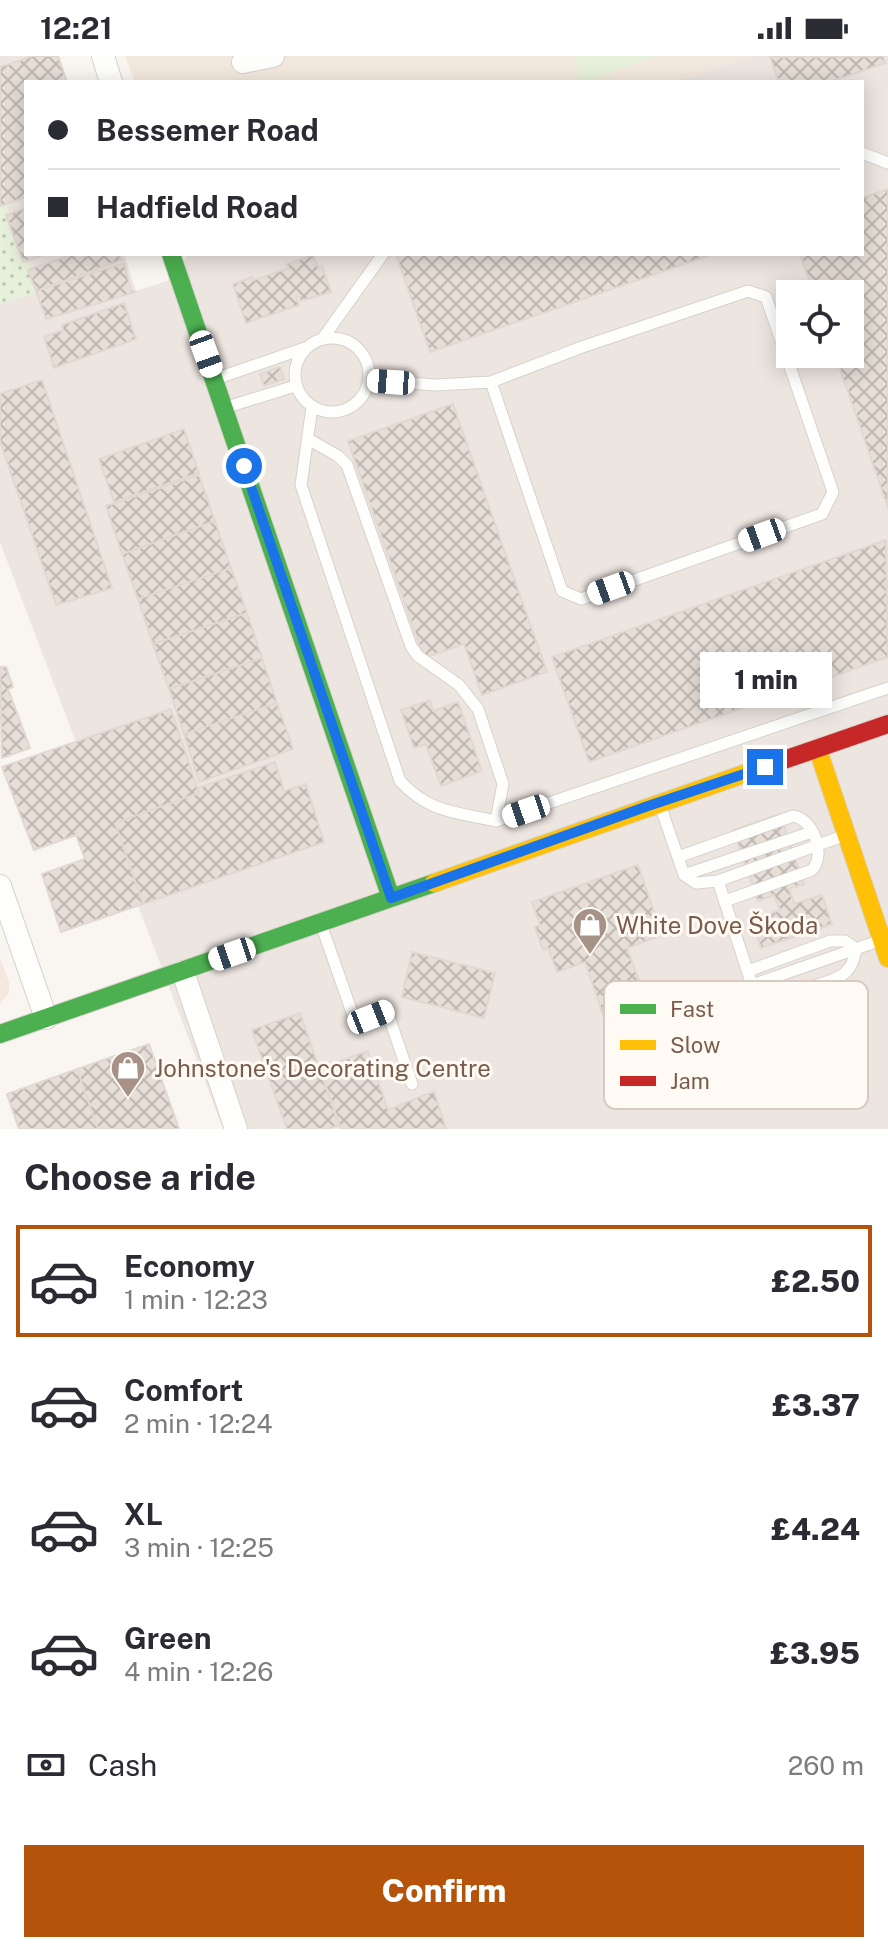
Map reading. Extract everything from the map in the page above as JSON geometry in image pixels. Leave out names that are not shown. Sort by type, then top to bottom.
[{"type":"street","points":[[103,56],[110,80]]},
{"type":"street","points":[[244,67],[273,56]]},
{"type":"street","points":[[172,256],[391,898]]},
{"type":"street","points":[[0,1034],[888,724]]},
{"type":"street","points":[[818,750],[885,949]]},
{"type":"street","points":[[0,886],[46,1018]]},
{"type":"street","points":[[183,972],[236,1129]]},
{"type":"lane","points":[[864,154],[888,163]]},
{"type":"lane","points":[[215,380],[307,347],[323,338],[382,256]]},
{"type":"lane","points":[[369,380],[436,385],[491,382],[582,347],[748,291],[766,297],[833,492],[822,514],[581,599],[562,591],[491,382]]},
{"type":"lane","points":[[307,347],[296,363],[295,386],[299,395],[312,407],[329,413],[350,408],[361,400],[369,380],[365,357],[355,345],[336,338],[323,338]]},
{"type":"lane","points":[[224,408],[295,386]]},
{"type":"lane","points":[[312,407],[301,485],[400,781],[417,799],[436,808],[496,821],[888,688]]},
{"type":"lane","points":[[308,439],[338,456],[347,465],[411,646],[418,656],[459,685],[478,709],[503,784],[496,821]]},
{"type":"lane","points":[[659,802],[684,875],[696,883],[718,881],[847,835]]},
{"type":"lane","points":[[678,857],[793,816],[803,817],[817,846],[817,865],[812,870],[725,901]]},
{"type":"lane","points":[[684,875],[812,832]]},
{"type":"lane","points":[[718,881],[751,981]]},
{"type":"lane","points":[[320,923],[356,1024],[387,1011],[412,1084]]},
{"type":"lane","points":[[748,971],[830,941],[845,941],[856,949]]},
{"type":"lane","points":[[764,981],[856,949],[885,949]]},
{"type":"lane","points":[[825,981],[843,975],[854,962],[856,949]]},
{"type":"shaded area","points":[[0,56],[58,56],[66,80],[24,80],[24,251],[0,191]]},
{"type":"shaded area","points":[[125,56],[752,56],[682,80],[134,80]]},
{"type":"shaded area","points":[[752,56],[888,56],[888,1129],[223,1129],[0,542],[0,304],[40,291],[26,256],[125,256],[136,291],[167,281],[187,256],[864,256],[864,80],[682,80]]},
{"type":"shaded area","points":[[0,957],[9,982],[9,993],[0,1004]]},
{"type":"green space","points":[[576,56],[657,56],[592,80],[578,80]]},
{"type":"green space","points":[[0,191],[24,256],[41,291],[0,304]]},
{"type":"building","points":[[33,56],[58,56],[66,80],[24,80],[24,198],[0,206],[0,67]]},
{"type":"building","points":[[883,56],[885,63],[836,80],[778,80],[770,57]]},
{"type":"building","points":[[888,189],[888,508],[840,368],[864,368],[864,280],[809,280],[801,256],[864,256],[864,197]]},
{"type":"building","points":[[24,209],[24,256],[40,256],[23,262],[6,215]]},
{"type":"building","points":[[67,256],[76,256],[77,259],[120,256],[122,260],[36,291],[28,270]]},
{"type":"building","points":[[313,256],[318,267],[322,266],[331,292],[301,301],[298,295],[299,305],[246,323],[233,284],[289,268],[287,264]]},
{"type":"building","points":[[397,256],[707,256],[430,352]]},
{"type":"building","points":[[124,263],[131,290],[135,292],[46,319],[36,291]]},
{"type":"building","points":[[124,303],[136,339],[54,368],[44,337],[63,330],[62,325]]},
{"type":"building","points":[[280,367],[284,379],[264,386],[260,374]]},
{"type":"building","points":[[42,380],[112,588],[56,605],[0,441],[0,394]]},
{"type":"building","points":[[453,404],[547,672],[482,695],[464,644],[424,658],[348,441]]},
{"type":"building","points":[[184,429],[199,473],[114,502],[99,459]]},
{"type":"building","points":[[199,475],[215,521],[122,554],[106,506]]},
{"type":"building","points":[[215,521],[231,568],[138,599],[122,554]]},
{"type":"building","points":[[886,540],[888,657],[589,762],[552,657]]},
{"type":"building","points":[[231,568],[247,613],[153,644],[138,599]]},
{"type":"building","points":[[247,613],[262,658],[169,689],[153,644]]},
{"type":"building","points":[[262,658],[277,703],[184,734],[169,689]]},
{"type":"building","points":[[0,667],[6,667],[13,687],[8,689],[30,748],[2,758]]},
{"type":"building","points":[[430,700],[433,711],[458,702],[482,771],[441,786],[426,744],[414,748],[401,710]]},
{"type":"building","points":[[277,703],[293,749],[199,782],[184,734]]},
{"type":"building","points":[[171,709],[199,793],[115,823],[143,904],[61,932],[42,874],[85,859],[76,835],[34,850],[2,767]]},
{"type":"building","points":[[275,762],[284,791],[306,784],[324,842],[143,904],[115,823],[199,793],[197,788]]},
{"type":"building","points":[[780,814],[804,884],[789,889],[794,904],[822,895],[832,924],[761,948],[752,921],[780,910],[774,895],[758,901],[733,830]]},
{"type":"building","name":"White Dove Škoda","points":[[638,865],[662,935],[627,948],[639,981],[604,981],[604,1018],[585,962],[557,972],[548,948],[543,950],[535,927],[540,925],[532,902]]},
{"type":"building","points":[[412,952],[495,973],[484,1018],[402,997]]},
{"type":"building","points":[[300,1013],[339,1125],[328,1129],[287,1129],[252,1030]]},
{"type":"building","name":"Johnstone's Decorating Centre","points":[[149,1044],[179,1129],[98,1129],[77,1069]]},
{"type":"building","points":[[368,1051],[388,1110],[434,1091],[446,1129],[341,1129],[320,1068]]},
{"type":"building","points":[[77,1069],[98,1129],[19,1129],[7,1094]]},
{"type":"traffic: fast","points":[[172,256],[391,898]]},
{"type":"traffic: fast","points":[[0,1034],[434,883]]},
{"type":"traffic: slow","points":[[818,750],[888,958]]},
{"type":"traffic: slow","points":[[434,883],[755,770]]},
{"type":"traffic: jam","points":[[755,770],[888,724]]},
{"type":"place","name":"White Dove Škoda","points":[[590,956]]},
{"type":"place","name":"Johnstone's Decorating Centre","points":[[128,1099]]},
{"type":"route","points":[[244,466],[391,898],[765,767]]}]
